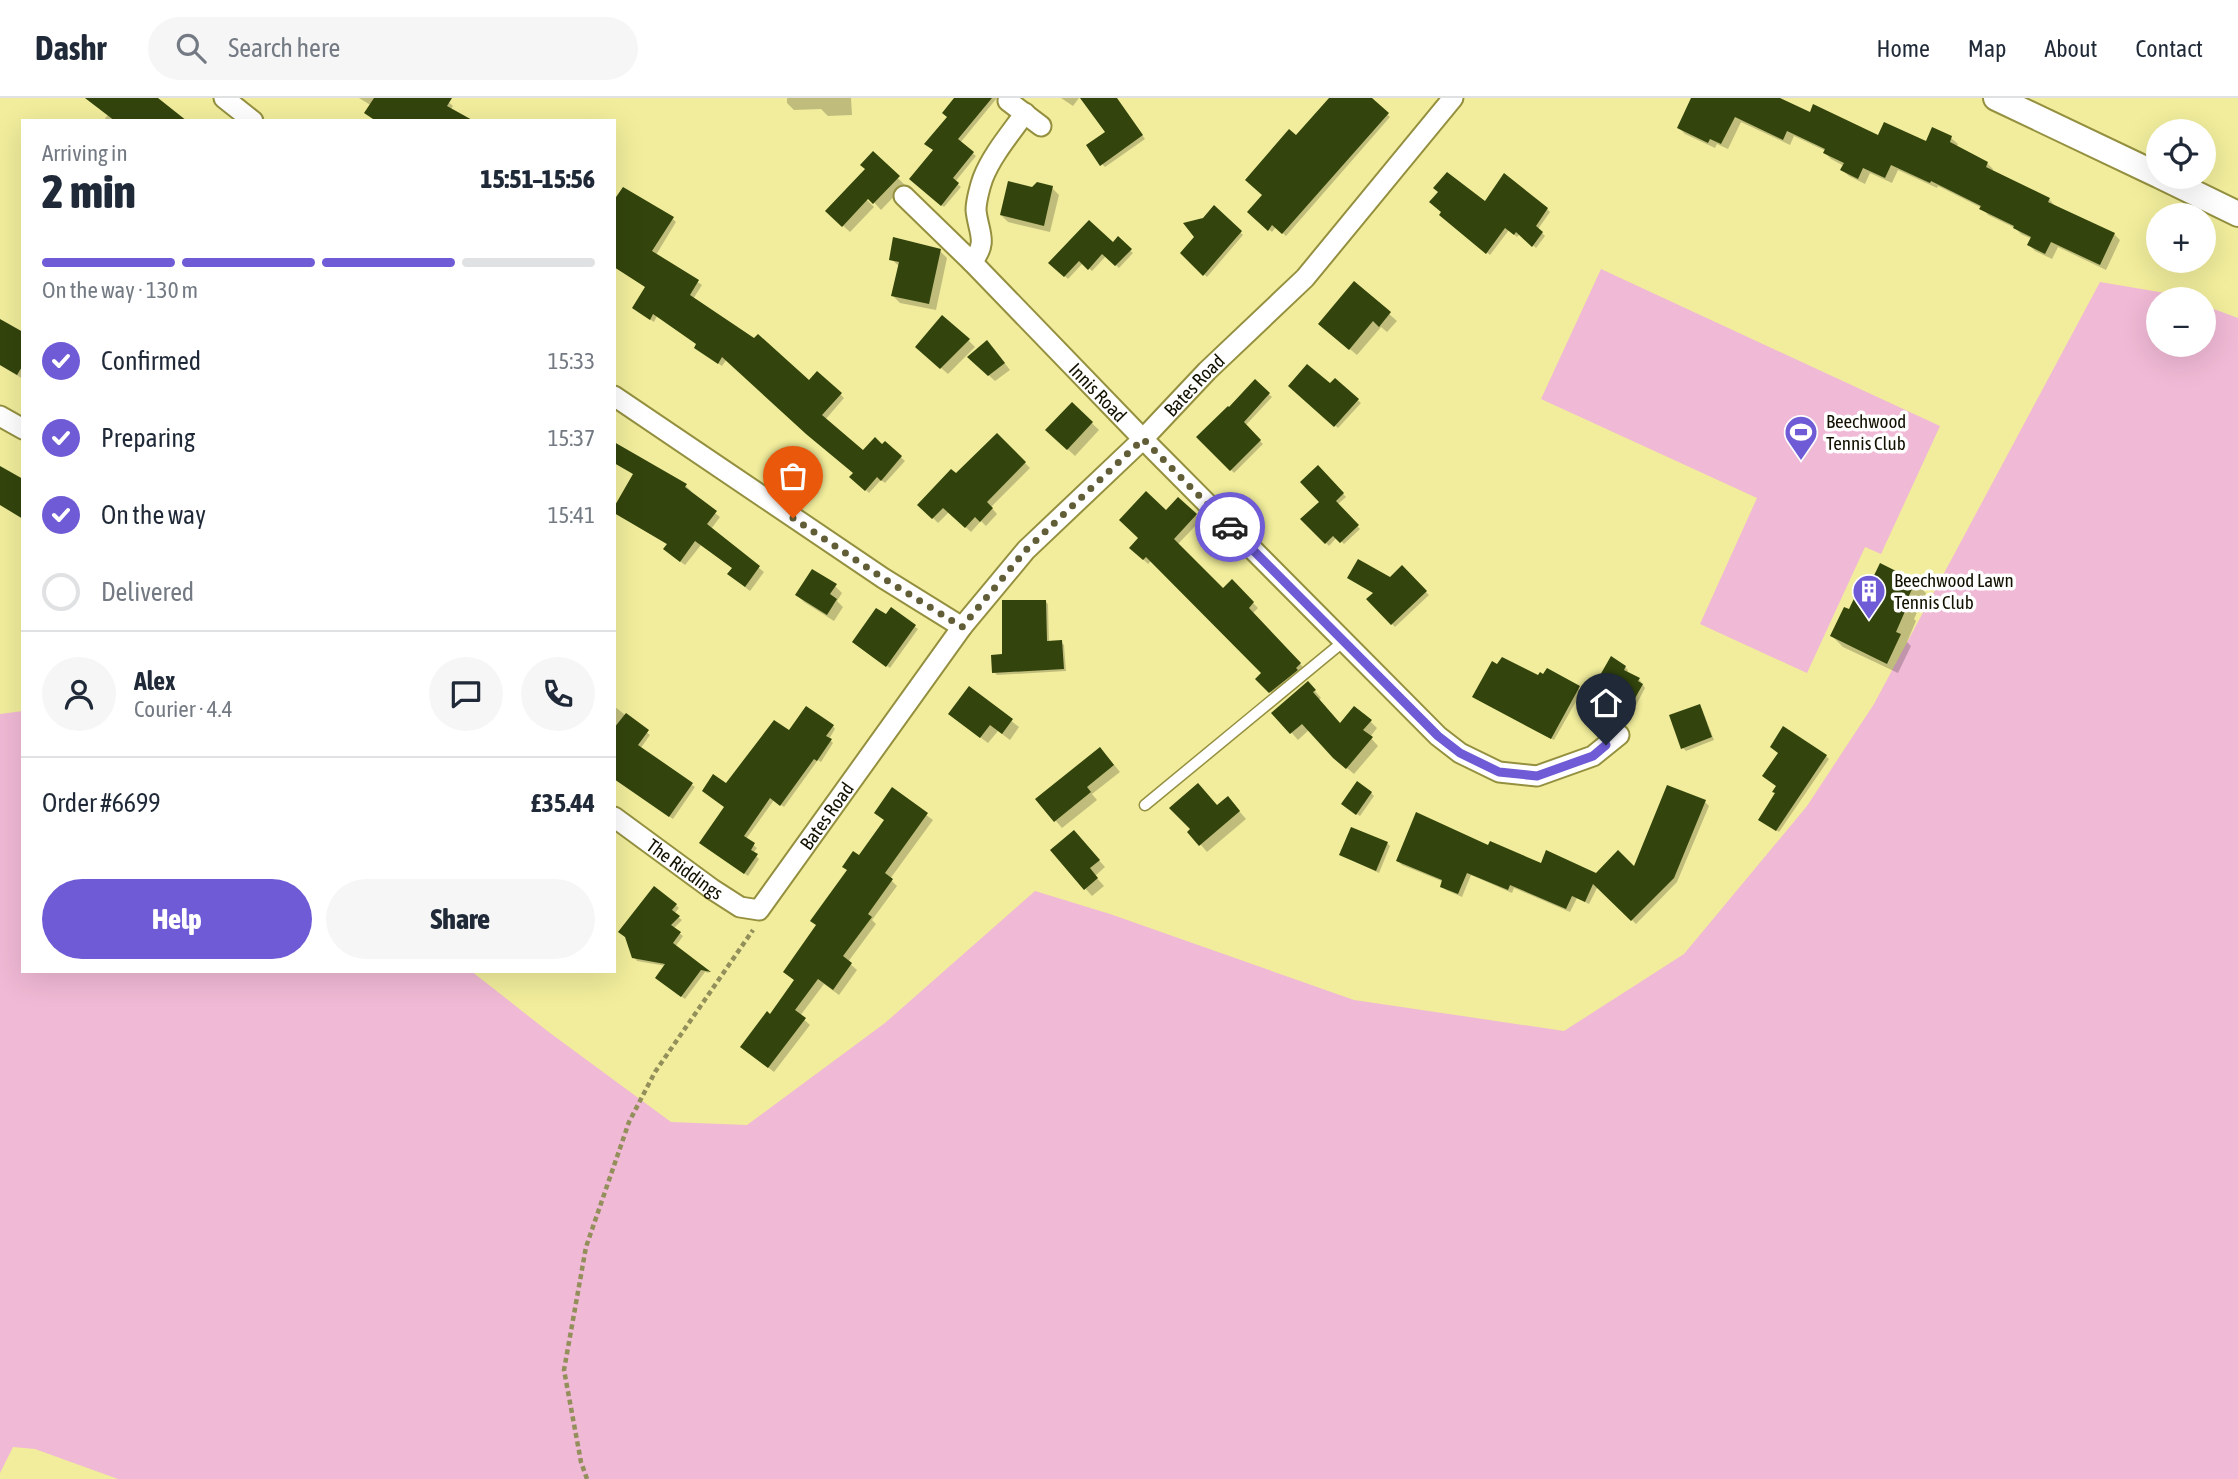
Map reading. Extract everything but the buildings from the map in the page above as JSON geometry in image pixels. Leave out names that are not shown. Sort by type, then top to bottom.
[{"type":"street","points":[[224,98],[250,119]]},
{"type":"street","name":"Bates Road","points":[[759,910],[962,627],[1026,550],[1143,439],[1207,371],[1305,278],[1453,98]]},
{"type":"street","points":[[1996,98],[2146,169]]},
{"type":"street","points":[[1008,101],[1041,126]]},
{"type":"street","points":[[972,262],[980,252],[982,235],[976,209],[983,179],[1025,113]]},
{"type":"street","points":[[2187,189],[2238,214]]},
{"type":"street","name":"Innis Road","points":[[904,197],[972,262],[1143,439],[1438,736],[1460,753],[1499,772],[1537,776],[1593,756],[1619,735]]},
{"type":"street","points":[[616,397],[883,578],[962,627]]},
{"type":"street","points":[[0,416],[21,428]]},
{"type":"street","name":"The Riddings","points":[[616,818],[740,907],[759,910]]},
{"type":"lane","points":[[1145,805],[1345,640]]},
{"type":"path","points":[[587,1479],[581,1462],[564,1370],[586,1247],[629,1122],[655,1072],[758,924],[759,910]]},
{"type":"shaded area","name":"Beechwood Tennis Club","points":[[1601,269],[1940,426],[1881,554],[1865,547],[1807,673],[1700,624],[1757,498],[1541,399]]},
{"type":"shaded area","points":[[2100,282],[2146,290],[2146,357],[2216,357],[2216,310],[2238,318],[2238,1479],[118,1479],[35,1449],[13,1447],[0,1473],[0,714],[21,711],[21,973],[474,973],[671,1122],[747,1125],[885,1023],[1035,891],[1110,914],[1354,1000],[1564,1031],[1684,954],[1807,806],[1874,704]]},
{"type":"way so far","points":[[793,518],[962,627],[1026,550],[1143,439],[1230,527]]},
{"type":"place","name":"Beechwood Tennis Club","points":[[1801,462]]},
{"type":"place","name":"Beechwood Lawn Tennis Club","points":[[1869,621]]},
{"type":"route","points":[[1230,527],[1438,736],[1460,753],[1499,772],[1537,776],[1593,756],[1606,745]]}]
